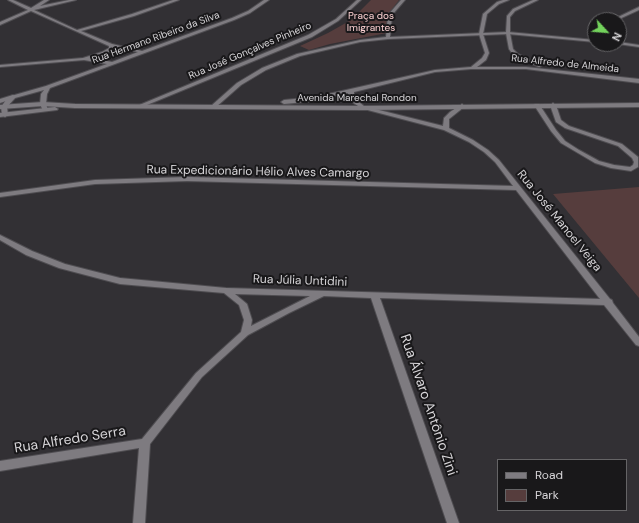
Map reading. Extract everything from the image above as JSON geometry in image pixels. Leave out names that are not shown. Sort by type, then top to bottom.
[{"type":"street","points":[[10,0],[76,31],[111,45],[142,52]]},
{"type":"street","points":[[0,24],[47,0]]},
{"type":"street","points":[[30,10],[74,0]]},
{"type":"street","points":[[76,31],[133,15],[177,0]]},
{"type":"street","name":"Rua Hermano Ribeiro da Silva","points":[[0,100],[48,87],[233,19],[249,12],[267,0]]},
{"type":"street","name":"Rua José Gonçalves Pinheiro","points":[[140,106],[278,50],[326,28],[359,0]]},
{"type":"street","points":[[388,38],[390,15],[403,0]]},
{"type":"street","points":[[472,68],[484,59],[487,53],[481,34],[482,24],[486,14],[498,3],[507,0]]},
{"type":"street","points":[[536,0],[514,10],[508,17],[508,33],[511,49],[516,56],[547,70]]},
{"type":"street","points":[[627,14],[639,8]]},
{"type":"street","points":[[214,106],[246,80],[264,69],[299,55],[354,43],[388,38],[508,33],[587,40]]},
{"type":"street","points":[[627,44],[639,46]]},
{"type":"street","points":[[0,66],[83,59],[104,53],[111,49],[111,45]]},
{"type":"street","points":[[278,50],[285,52]]},
{"type":"street","points":[[292,53],[299,55]]},
{"type":"street","points":[[83,59],[113,63]]},
{"type":"street","name":"Rua Alfredo de Almeida","points":[[252,106],[315,99],[435,71],[472,68],[502,67],[547,70],[639,81]]},
{"type":"street","points":[[44,107],[44,94],[48,87]]},
{"type":"street","points":[[351,91],[351,96],[354,101],[363,108]]},
{"type":"street","points":[[3,115],[2,107],[13,97]]},
{"type":"street","points":[[537,105],[563,142],[577,151],[597,162],[613,167],[631,169],[636,166],[637,162],[635,157],[620,145],[566,127],[558,121],[553,105]]},
{"type":"street","name":"Avenida Marechal Rondon","points":[[2,107],[252,106],[363,108],[639,105]]},
{"type":"street","points":[[446,129],[446,119],[462,106]]},
{"type":"street","name":"Avenida Marechal Rondon","points":[[3,115],[44,107]]},
{"type":"street","name":"Rua José Manoel Veiga","points":[[363,108],[446,129],[471,141],[497,161],[516,188],[609,302],[639,343]]},
{"type":"street","name":"Rua Expedicionário Hélio Alves Camargo","points":[[0,195],[95,182],[187,179],[516,188]]},
{"type":"street","name":"Rua Júlia Untidini","points":[[0,237],[29,252],[62,266],[120,281],[226,290],[375,296],[609,302]]},
{"type":"street","points":[[226,290],[242,304],[248,320],[245,334]]},
{"type":"street","points":[[139,523],[145,443],[199,375],[245,334],[286,311],[325,293]]},
{"type":"street","name":"Rua Álvaro Antônio Zini","points":[[375,296],[454,523]]},
{"type":"street","name":"Rua Alfredo Serra","points":[[0,466],[145,443]]},
{"type":"green space","name":"Praça dos Imigrantes","points":[[371,0],[399,0],[389,13],[386,26],[387,33],[330,44],[309,50],[300,46],[351,20]]},
{"type":"green space","points":[[639,187],[639,298],[553,194]]}]
